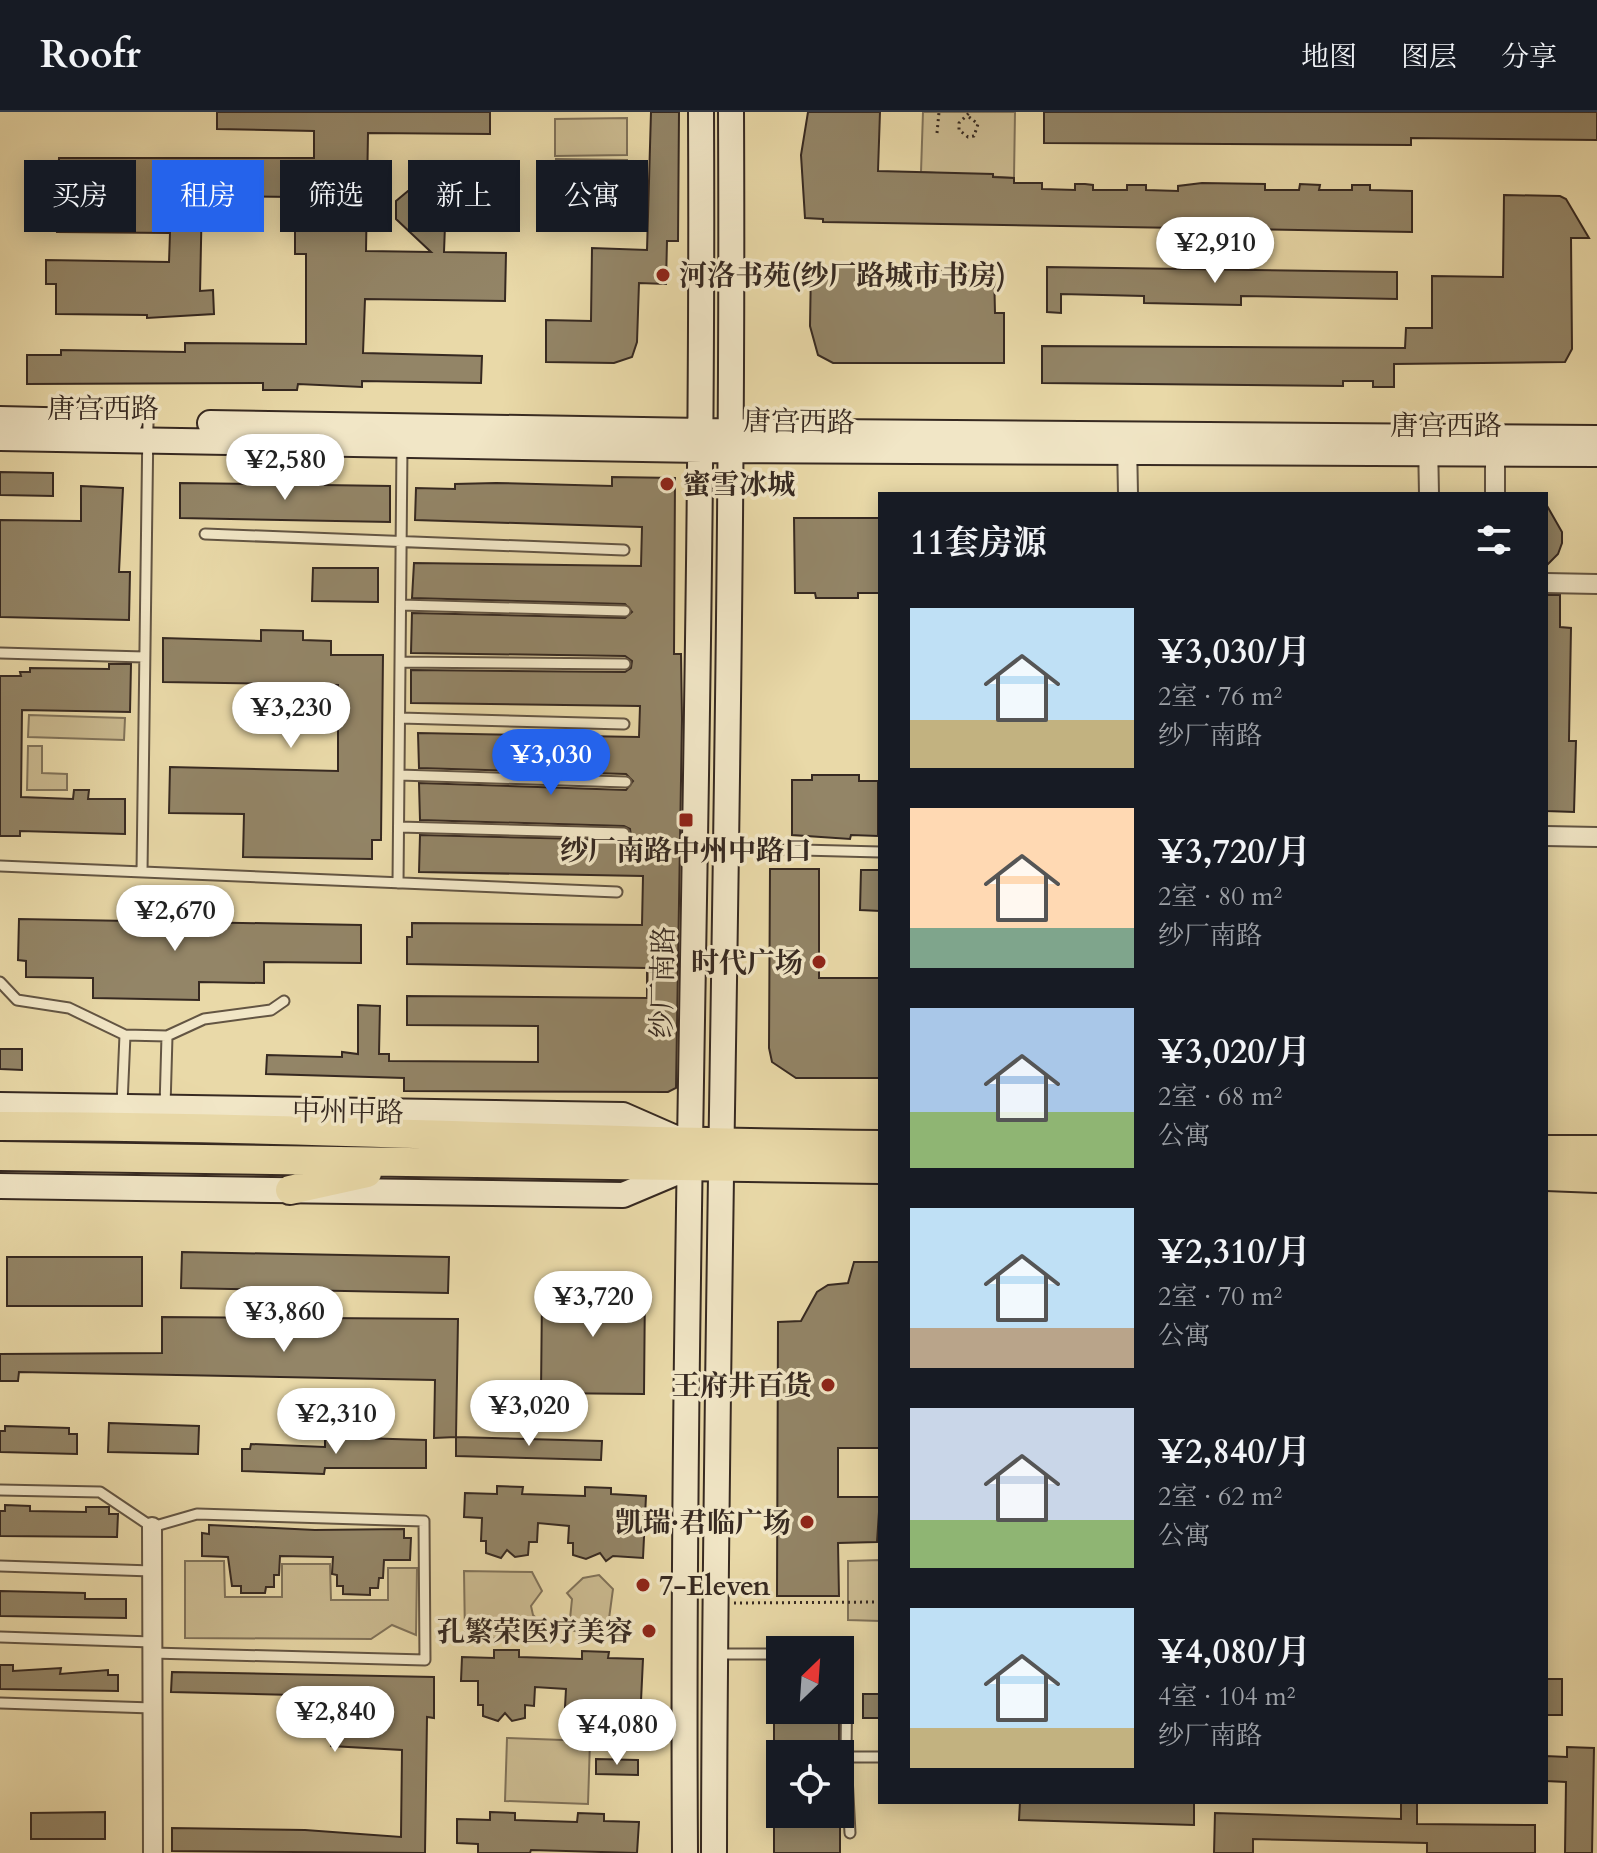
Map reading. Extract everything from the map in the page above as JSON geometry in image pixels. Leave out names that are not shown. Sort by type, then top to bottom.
[{"type":"main road","name":"纱厂南路","points":[[685,1853],[684,1477],[702,441],[701,112]]},
{"type":"main road","points":[[714,1853],[720,1156],[733,441],[731,112]]},
{"type":"main road","name":"唐宫西路","points":[[0,419],[148,430],[402,436],[1495,447],[1597,454]]},
{"type":"main road","name":"唐宫西路","points":[[0,438],[148,430]]},
{"type":"main road","name":"唐宫西路","points":[[1495,447],[1597,438]]},
{"type":"main road","name":"中州中路","points":[[0,1105],[623,1115],[689,1156]]},
{"type":"main road","name":"中州中路","points":[[0,1126],[183,1126],[689,1156]]},
{"type":"main road","name":"中州中路","points":[[0,1156],[413,1163],[720,1156],[878,1145]]},
{"type":"main road","points":[[1548,1150],[1597,1150]]},
{"type":"main road","name":"中州中路","points":[[0,1186],[623,1195],[689,1156]]},
{"type":"main road","name":"中州中路","points":[[720,1156],[878,1169]]},
{"type":"main road","points":[[290,1190],[413,1163]]},
{"type":"main road","points":[[1548,1176],[1597,1178]]},
{"type":"street","points":[[1128,445],[1128,492]]},
{"type":"street","points":[[1428,447],[1429,492]]},
{"type":"street","points":[[1495,447],[1495,492]]},
{"type":"street","points":[[1548,583],[1597,584]]},
{"type":"street","points":[[1548,836],[1597,837]]},
{"type":"street","points":[[152,1527],[153,1853]]},
{"type":"lane","points":[[142,872],[148,430]]},
{"type":"lane","points":[[398,883],[402,436]]},
{"type":"lane","points":[[205,534],[624,550]]},
{"type":"lane","points":[[401,605],[625,611]]},
{"type":"lane","points":[[0,653],[144,657]]},
{"type":"lane","points":[[400,662],[625,664]]},
{"type":"lane","points":[[400,718],[624,724]]},
{"type":"lane","points":[[399,775],[626,782]]},
{"type":"lane","points":[[399,827],[624,833]]},
{"type":"lane","points":[[725,847],[878,852]]},
{"type":"lane","points":[[0,866],[617,892]]},
{"type":"lane","points":[[0,982],[17,1000],[69,1008],[125,1035],[167,1036],[204,1019],[271,1010],[284,1001]]},
{"type":"lane","points":[[122,1107],[125,1035]]},
{"type":"lane","points":[[165,1107],[167,1036]]},
{"type":"lane","points":[[0,1490],[100,1492],[152,1527],[197,1514],[424,1521],[425,1660],[0,1637]]},
{"type":"lane","points":[[0,1566],[152,1571]]},
{"type":"lane","points":[[714,1654],[766,1654]]},
{"type":"lane","points":[[0,1703],[152,1708]]},
{"type":"lane","points":[[854,1757],[878,1757]]},
{"type":"lane","points":[[850,1828],[850,1833]]},
{"type":"path","points":[[937,133],[939,112]]},
{"type":"path","points":[[970,114],[978,124],[974,136],[968,137],[959,130],[959,123],[970,114]]},
{"type":"path","points":[[715,1604],[878,1602]]},
{"type":"shaded area","points":[[923,112],[1015,112],[1014,178],[921,172]]},
{"type":"shaded area","points":[[627,118],[627,155],[555,156],[555,119]]},
{"type":"shaded area","points":[[29,715],[125,718],[124,740],[28,737]]},
{"type":"shaded area","points":[[28,746],[42,746],[42,773],[67,774],[67,790],[27,790]]},
{"type":"shaded area","points":[[878,1560],[878,1621],[848,1620],[848,1561]]},
{"type":"shaded area","points":[[185,1561],[224,1561],[225,1597],[282,1597],[282,1564],[330,1564],[331,1600],[388,1600],[388,1568],[417,1568],[416,1635],[392,1625],[371,1639],[185,1638]]},
{"type":"shaded area","points":[[464,1571],[532,1572],[542,1591],[531,1606],[533,1615],[543,1625],[533,1640],[465,1637]]},
{"type":"shaded area","points":[[599,1575],[613,1589],[606,1641],[569,1629],[572,1599],[567,1593],[583,1578]]},
{"type":"shaded area","points":[[507,1738],[590,1741],[588,1804],[505,1801]]},
{"type":"building","points":[[217,112],[490,112],[490,134],[368,133],[368,160],[280,160],[280,197],[264,197],[264,160],[152,160],[152,232],[201,232],[200,291],[213,290],[214,314],[147,318],[147,315],[56,314],[56,284],[46,284],[46,260],[169,262],[170,233],[57,232],[136,232],[136,160],[59,158],[314,158],[314,131],[217,129]]},
{"type":"building","points":[[651,112],[679,112],[678,241],[667,241],[666,284],[639,283],[637,342],[632,357],[614,363],[546,362],[546,320],[591,321],[592,248],[647,250]]},
{"type":"building","points":[[808,112],[880,112],[878,171],[993,174],[993,177],[1014,178],[1014,183],[1042,183],[1042,189],[1075,190],[1075,184],[1093,185],[1093,190],[1127,190],[1127,185],[1146,185],[1146,190],[1178,191],[1178,186],[1202,183],[1265,184],[1265,190],[1299,190],[1300,184],[1320,185],[1319,190],[1352,190],[1352,185],[1370,185],[1370,190],[1412,191],[1412,232],[823,222],[823,219],[805,218],[801,155]]},
{"type":"building","points":[[1044,112],[1597,112],[1597,140],[1411,138],[1411,145],[1044,143]]},
{"type":"building","points":[[408,191],[408,230],[396,219],[396,201]]},
{"type":"building","points":[[1504,195],[1560,196],[1566,199],[1589,238],[1571,238],[1572,349],[1565,362],[1394,364],[1394,387],[1373,387],[1373,381],[1343,381],[1343,386],[1042,383],[1042,346],[1405,348],[1406,328],[1432,328],[1432,276],[1503,277]]},
{"type":"building","points":[[295,232],[366,232],[366,251],[431,252],[410,232],[445,232],[444,252],[506,253],[505,301],[365,299],[363,353],[482,356],[481,383],[362,381],[362,387],[298,384],[297,390],[263,390],[263,383],[27,384],[27,355],[61,355],[61,350],[185,352],[185,343],[306,344],[306,254],[295,254]]},
{"type":"building","points":[[811,267],[994,270],[995,313],[1004,313],[1004,363],[833,363],[818,355],[810,326]]},
{"type":"building","points":[[1047,267],[1397,272],[1397,299],[1241,296],[1241,305],[1144,303],[1144,296],[1061,294],[1061,313],[1047,312]]},
{"type":"building","points":[[0,472],[53,473],[53,496],[0,495]]},
{"type":"building","points":[[612,477],[675,478],[674,654],[681,654],[682,719],[676,1088],[668,1092],[404,1091],[404,1078],[266,1074],[267,1055],[342,1057],[342,1052],[358,1054],[358,1005],[380,1006],[379,1054],[389,1054],[389,1061],[538,1062],[538,1026],[407,1025],[407,996],[647,998],[647,968],[407,964],[407,937],[412,937],[412,923],[642,925],[643,876],[419,872],[420,835],[624,840],[631,836],[630,829],[624,826],[420,820],[419,783],[626,790],[633,781],[626,774],[419,768],[418,733],[639,737],[640,706],[411,703],[411,670],[625,672],[631,668],[632,661],[625,656],[411,653],[412,613],[625,618],[632,612],[625,604],[412,598],[414,563],[641,566],[642,527],[415,520],[416,488],[455,489],[455,484],[496,483],[612,486]]},
{"type":"building","points":[[180,483],[390,486],[390,522],[180,518]]},
{"type":"building","points":[[81,486],[123,488],[119,572],[130,572],[129,620],[0,617],[0,520],[81,521]]},
{"type":"building","points":[[1548,508],[1562,532],[1558,554],[1548,564]]},
{"type":"building","points":[[794,518],[878,518],[878,593],[858,593],[858,598],[816,598],[815,593],[795,593]]},
{"type":"building","points":[[313,568],[378,568],[378,602],[312,601]]},
{"type":"building","points":[[1548,595],[1560,595],[1560,627],[1571,628],[1569,741],[1576,741],[1574,812],[1548,811]]},
{"type":"building","points":[[261,630],[303,631],[303,640],[331,641],[331,655],[383,655],[381,840],[372,840],[372,859],[243,857],[244,814],[169,813],[170,767],[338,771],[338,685],[163,682],[163,638],[261,641]]},
{"type":"building","points":[[109,664],[131,664],[130,712],[22,710],[21,797],[73,799],[74,790],[89,790],[88,799],[125,799],[125,834],[20,831],[20,836],[0,836],[0,676],[21,676],[20,672],[30,672],[30,668],[109,669]]},
{"type":"building","points":[[812,775],[859,775],[859,781],[878,781],[878,836],[851,835],[850,839],[792,835],[792,780],[812,780]]},
{"type":"building","name":"时代广场","points":[[770,869],[819,869],[819,978],[878,978],[878,1078],[796,1078],[772,1062],[769,1048]]},
{"type":"building","points":[[861,870],[878,870],[878,911],[860,910]]},
{"type":"building","points":[[19,919],[361,925],[361,963],[264,962],[264,983],[199,982],[199,1000],[93,998],[93,978],[26,977],[26,961],[18,960]]},
{"type":"building","points":[[0,1049],[22,1049],[22,1070],[0,1069]]},
{"type":"building","points":[[182,1252],[449,1257],[448,1293],[181,1288]]},
{"type":"building","points":[[7,1257],[142,1257],[142,1306],[7,1306]]},
{"type":"building","points":[[854,1262],[878,1262],[878,1448],[838,1448],[838,1497],[878,1497],[877,1542],[838,1543],[839,1596],[777,1596],[778,1322],[801,1321],[817,1292],[828,1285],[848,1283]]},
{"type":"building","points":[[548,1284],[645,1285],[644,1394],[541,1393],[542,1293]]},
{"type":"building","points":[[162,1317],[458,1319],[456,1437],[434,1438],[435,1380],[19,1372],[18,1381],[0,1381],[0,1354],[162,1353]]},
{"type":"building","points":[[109,1423],[199,1426],[198,1454],[108,1452]]},
{"type":"building","points":[[5,1426],[69,1428],[69,1434],[77,1434],[77,1454],[0,1452],[0,1431],[5,1431]]},
{"type":"building","points":[[325,1437],[426,1440],[426,1468],[325,1468],[324,1474],[242,1471],[242,1449],[250,1449],[251,1444],[325,1447]]},
{"type":"building","points":[[456,1437],[602,1441],[601,1460],[456,1456]]},
{"type":"building","points":[[497,1486],[523,1487],[522,1494],[585,1496],[585,1487],[611,1488],[611,1494],[646,1496],[643,1558],[613,1556],[606,1561],[600,1553],[586,1559],[573,1555],[573,1543],[568,1543],[569,1526],[538,1523],[537,1542],[529,1542],[528,1555],[515,1557],[507,1550],[501,1558],[486,1553],[486,1541],[481,1541],[482,1518],[464,1517],[465,1493],[497,1494]]},
{"type":"building","points":[[5,1505],[30,1506],[30,1511],[86,1512],[86,1507],[109,1507],[109,1514],[118,1514],[117,1537],[0,1536],[0,1511],[5,1511]]},
{"type":"building","points":[[209,1525],[315,1530],[404,1529],[404,1538],[411,1538],[410,1560],[384,1560],[383,1578],[379,1578],[378,1588],[370,1588],[370,1595],[343,1594],[343,1586],[337,1586],[337,1575],[332,1574],[333,1557],[280,1556],[279,1575],[274,1575],[274,1587],[266,1587],[265,1593],[241,1593],[241,1586],[232,1586],[228,1557],[202,1556],[202,1533],[209,1534]]},
{"type":"building","points":[[0,1591],[85,1593],[85,1599],[126,1599],[126,1618],[0,1616]]},
{"type":"building","points":[[494,1650],[519,1650],[519,1657],[582,1659],[582,1651],[609,1652],[608,1658],[643,1659],[640,1722],[610,1720],[603,1725],[597,1717],[583,1723],[570,1718],[570,1707],[565,1707],[566,1689],[535,1687],[534,1706],[525,1705],[525,1718],[512,1721],[505,1713],[498,1721],[483,1716],[483,1705],[478,1705],[478,1681],[461,1681],[462,1657],[494,1658]]},
{"type":"building","points":[[0,1665],[13,1665],[13,1671],[61,1668],[60,1674],[108,1670],[108,1675],[118,1675],[118,1691],[0,1689]]},
{"type":"building","points":[[172,1672],[434,1677],[434,1718],[427,1717],[425,1853],[172,1851],[172,1828],[305,1830],[401,1837],[402,1750],[331,1746],[333,1696],[171,1692]]},
{"type":"building","points":[[1548,1679],[1562,1679],[1562,1715],[1548,1715]]},
{"type":"building","points":[[863,1694],[878,1694],[878,1718],[863,1718]]},
{"type":"building","points":[[774,1724],[839,1724],[839,1740],[774,1740]]},
{"type":"building","points":[[1567,1747],[1594,1748],[1592,1853],[1565,1853],[1566,1782],[1548,1781],[1548,1756],[1567,1757]]},
{"type":"building","points":[[596,1759],[638,1760],[638,1775],[596,1774]]},
{"type":"building","points":[[1020,1804],[1194,1804],[1194,1825],[1019,1820]]},
{"type":"building","points":[[1401,1804],[1417,1804],[1417,1824],[1535,1825],[1535,1853],[1427,1853],[1427,1843],[1253,1839],[1253,1853],[1214,1853],[1215,1813],[1401,1819]]},
{"type":"building","points":[[105,1812],[105,1839],[31,1839],[31,1813]]},
{"type":"building","points":[[490,1812],[515,1813],[515,1820],[577,1822],[578,1813],[604,1814],[604,1821],[639,1822],[637,1853],[531,1850],[530,1853],[478,1853],[478,1844],[457,1843],[457,1819],[490,1820]]},
{"type":"building","points":[[774,1828],[840,1828],[840,1853],[774,1853]]},
{"type":"place","name":"河洛书苑(纱厂路城市书房)","points":[[663,275]]},
{"type":"place","name":"蜜雪冰城","points":[[667,484]]},
{"type":"place","name":"纱厂南路中州中路口","points":[[686,820]]},
{"type":"place","name":"时代广场","points":[[819,962]]},
{"type":"place","name":"王府井百货","points":[[828,1385]]},
{"type":"place","name":"凯瑞·君临广场","points":[[807,1522]]},
{"type":"place","name":"7-Eleven","points":[[643,1585]]},
{"type":"place","name":"孔繁荣医疗美容","points":[[649,1631]]}]
